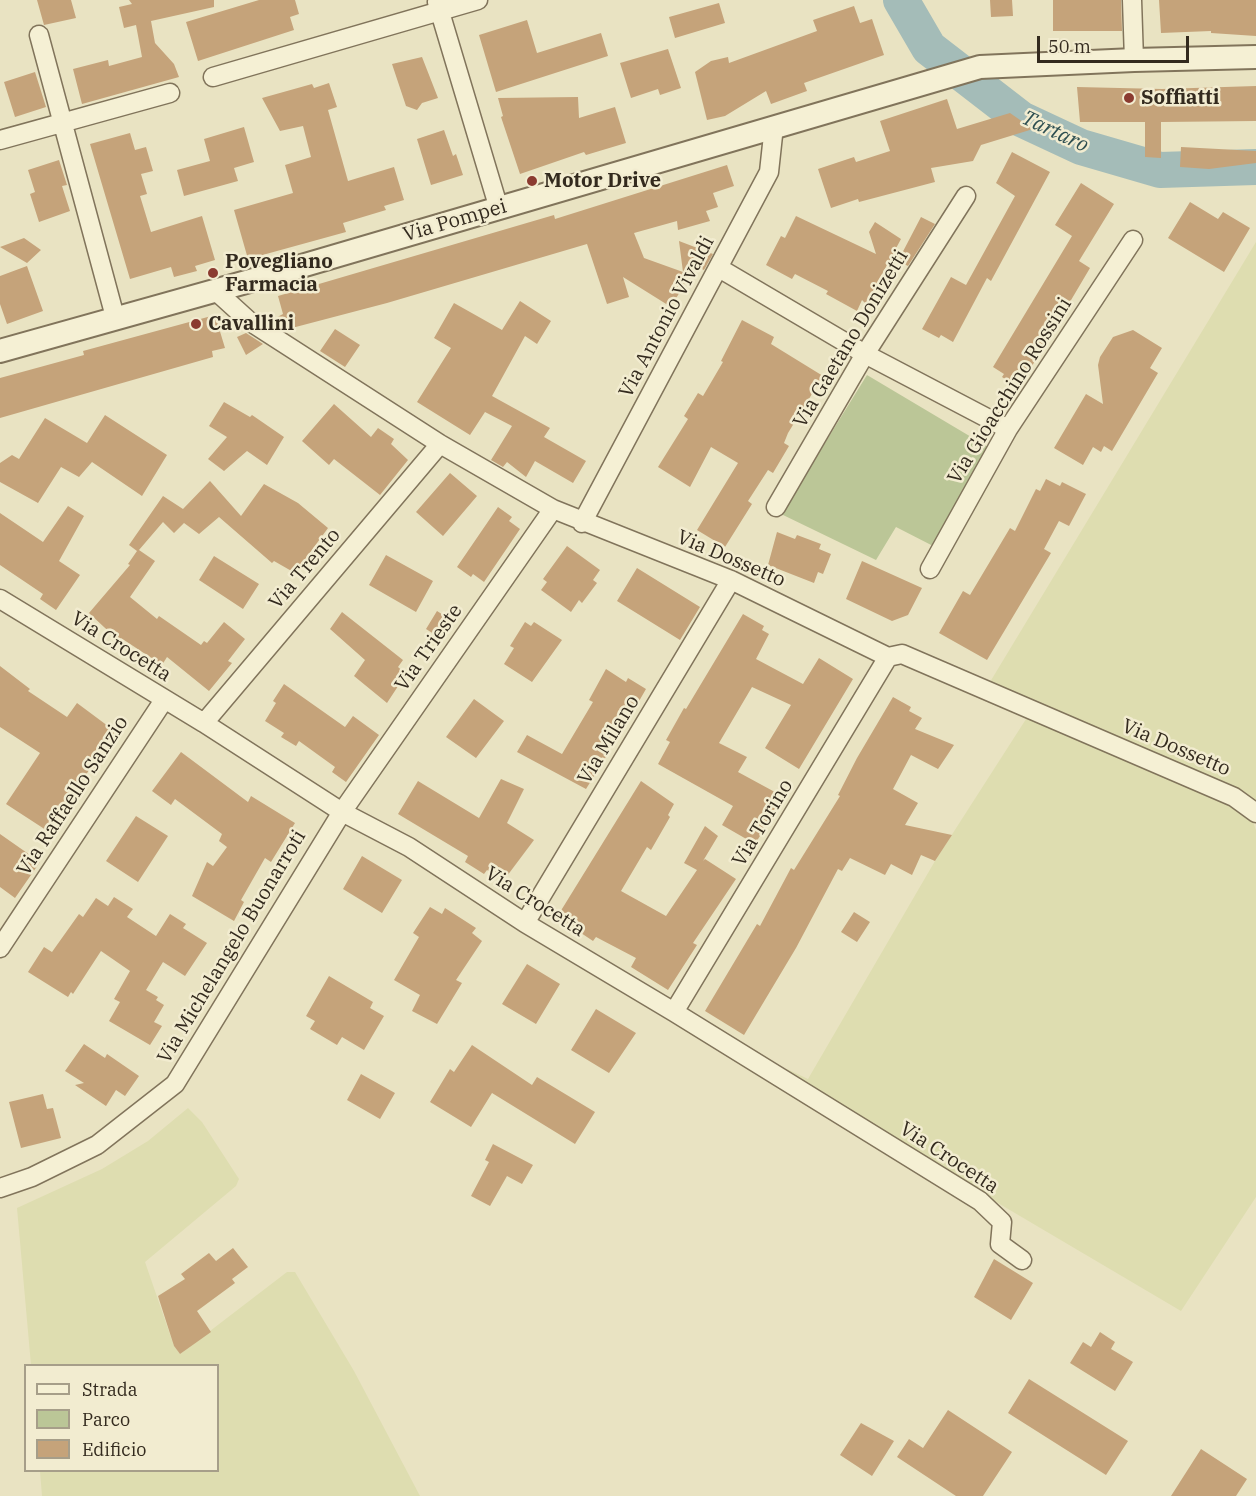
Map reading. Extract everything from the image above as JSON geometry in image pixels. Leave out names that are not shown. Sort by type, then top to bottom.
[{"type":"street","points":[[213,77],[439,6],[478,0]]},
{"type":"street","points":[[1132,0],[1134,60]]},
{"type":"street","points":[[439,6],[499,209]]},
{"type":"street","points":[[39,35],[115,317]]},
{"type":"street","name":"Via Pompei","points":[[0,351],[499,209],[943,76],[980,67],[1256,57]]},
{"type":"street","points":[[0,140],[170,93]]},
{"type":"street","name":"Via Antonio Vivaldi","points":[[582,523],[769,172],[774,126]]},
{"type":"street","name":"Via Gaetano Donizetti","points":[[776,507],[865,354],[966,196]]},
{"type":"street","name":"Via Gioacchino Rossini","points":[[930,569],[1008,429],[1133,240]]},
{"type":"street","points":[[719,268],[865,354],[1008,429]]},
{"type":"street","name":"Via Dossetto","points":[[216,291],[249,321],[440,444],[553,509],[582,523],[731,580],[888,657],[902,654],[1233,797],[1256,813]]},
{"type":"street","name":"Via Trento","points":[[204,723],[440,444]]},
{"type":"street","name":"Via Trieste","points":[[342,812],[553,509]]},
{"type":"street","name":"Via Milano","points":[[525,923],[731,580]]},
{"type":"street","name":"Via Crocetta","points":[[1,603],[204,723],[342,812],[409,847],[525,923],[980,1201],[1002,1222],[1000,1244],[1022,1260]]},
{"type":"street","name":"Via Torino","points":[[674,1012],[888,657]]},
{"type":"street","name":"Via Raffaello Sanzio","points":[[0,948],[164,700]]},
{"type":"street","name":"Via Michelangelo Buonarroti","points":[[0,1188],[32,1177],[97,1145],[175,1084],[342,812]]},
{"type":"green space","points":[[1256,242],[1256,801],[1252,803],[992,688],[990,682]]},
{"type":"green space","points":[[867,375],[988,447],[937,548],[896,527],[876,560],[781,514]]},
{"type":"green space","points":[[1028,716],[1230,802],[1252,819],[1256,830],[1256,1197],[1181,1311],[786,1074],[787,1069],[808,1079],[935,861]]},
{"type":"green space","points":[[188,1108],[202,1122],[239,1179],[236,1186],[145,1262],[174,1346],[180,1354],[287,1272],[295,1272],[354,1371],[420,1496],[42,1496],[40,1472],[219,1472],[219,1364],[31,1364],[17,1208],[102,1169],[148,1141]]},
{"type":"building","points":[[37,0],[71,0],[76,18],[44,25]]},
{"type":"building","points":[[129,0],[214,0],[214,7],[151,21],[155,43],[174,64],[179,77],[82,104],[73,69],[108,60],[109,66],[142,57],[136,25],[124,28],[119,7],[132,4]]},
{"type":"building","points":[[259,0],[295,0],[299,14],[290,17],[294,30],[198,61],[186,22]]},
{"type":"building","points":[[990,0],[1012,0],[1013,16],[991,17]]},
{"type":"building","points":[[1053,0],[1121,0],[1122,31],[1053,31]]},
{"type":"building","points":[[1159,0],[1256,0],[1256,36],[1211,33],[1211,31],[1161,33]]},
{"type":"building","points":[[719,3],[725,23],[675,38],[669,17]]},
{"type":"building","points":[[854,6],[860,23],[872,19],[884,55],[804,83],[807,91],[771,104],[766,91],[725,116],[707,120],[695,72],[711,61],[728,57],[729,63],[817,31],[813,20]]},
{"type":"building","points":[[527,20],[537,53],[601,33],[608,56],[496,92],[479,35]]},
{"type":"building","points":[[668,49],[681,88],[660,95],[658,89],[631,98],[620,63]]},
{"type":"building","points":[[422,57],[438,98],[422,103],[417,110],[406,106],[392,64]]},
{"type":"building","points":[[35,72],[46,107],[15,117],[4,82]]},
{"type":"building","points":[[329,83],[337,107],[328,110],[348,181],[394,167],[404,200],[384,206],[386,210],[343,223],[346,232],[248,259],[234,210],[293,193],[285,165],[311,157],[303,126],[280,131],[262,98],[312,84],[314,88]]},
{"type":"building","points":[[1256,86],[1256,121],[1161,122],[1161,158],[1145,157],[1145,122],[1080,122],[1077,87],[1162,89]]},
{"type":"building","points":[[578,97],[579,118],[615,107],[626,143],[586,155],[584,152],[520,174],[501,117],[503,116],[498,98]]},
{"type":"building","points":[[947,99],[957,129],[1010,113],[1033,129],[981,145],[973,161],[931,168],[935,182],[859,202],[858,199],[831,208],[818,169],[854,157],[856,162],[890,151],[880,121]]},
{"type":"building","points":[[244,127],[254,162],[234,168],[238,181],[184,196],[177,170],[210,161],[204,139]]},
{"type":"building","points":[[444,130],[453,156],[456,154],[463,175],[431,185],[417,139]]},
{"type":"building","points":[[130,133],[135,150],[146,147],[153,171],[141,174],[147,194],[140,196],[151,232],[202,216],[215,260],[195,266],[197,271],[174,277],[171,267],[130,279],[90,144]]},
{"type":"building","points":[[1181,147],[1256,151],[1256,163],[1209,169],[1180,167]]},
{"type":"building","points":[[1012,152],[1050,172],[991,281],[987,278],[953,342],[941,335],[939,338],[922,329],[951,277],[966,285],[1015,196],[996,183]]},
{"type":"building","points":[[59,160],[67,185],[62,186],[70,211],[39,222],[30,194],[35,192],[28,170]]},
{"type":"building","points":[[727,165],[734,186],[713,193],[718,207],[706,211],[710,221],[678,230],[677,221],[634,233],[644,258],[683,272],[679,241],[713,254],[704,270],[695,266],[671,307],[623,277],[629,297],[607,304],[587,244],[387,303],[284,330],[270,321],[283,314],[278,296],[554,215],[555,219]]},
{"type":"building","points":[[1081,183],[1114,204],[1079,261],[1090,268],[1019,388],[1002,377],[1004,374],[993,367],[1072,236],[1055,225]]},
{"type":"building","points":[[1190,202],[1218,219],[1223,212],[1250,228],[1224,272],[1168,238]]},
{"type":"building","points":[[796,216],[876,254],[869,232],[875,222],[901,239],[866,304],[862,300],[857,311],[826,294],[828,291],[795,274],[792,279],[766,265],[781,236],[785,238]]},
{"type":"building","points":[[921,217],[935,224],[908,266],[898,261]]},
{"type":"building","points":[[24,238],[41,250],[27,263],[0,247]]},
{"type":"building","points":[[27,266],[43,311],[7,324],[0,304],[0,276]]},
{"type":"building","points":[[520,301],[551,321],[537,344],[525,336],[492,396],[550,428],[544,437],[586,461],[573,483],[535,461],[526,477],[507,462],[503,467],[491,460],[512,426],[485,412],[470,435],[417,402],[451,348],[434,338],[454,303],[502,330]]},
{"type":"building","points":[[215,315],[225,348],[212,351],[213,357],[0,418],[0,378],[84,355],[83,351]]},
{"type":"building","points":[[742,320],[774,337],[771,344],[823,376],[788,433],[784,443],[789,446],[773,473],[768,470],[748,501],[752,504],[725,547],[697,530],[738,463],[711,447],[690,487],[658,467],[688,419],[684,416],[698,393],[703,396],[723,362],[721,361]]},
{"type":"building","points":[[335,329],[360,345],[345,367],[320,351]]},
{"type":"building","points":[[1133,330],[1162,348],[1150,368],[1158,373],[1112,451],[1104,446],[1101,452],[1093,447],[1083,465],[1054,448],[1086,394],[1103,404],[1098,365],[1100,357],[1113,337]]},
{"type":"building","points":[[246,333],[263,344],[246,355],[237,337]]},
{"type":"building","points":[[224,402],[250,417],[252,415],[284,437],[267,465],[247,451],[224,471],[208,459],[227,437],[209,426]]},
{"type":"building","points":[[334,404],[371,437],[378,428],[394,439],[391,444],[408,460],[380,495],[334,459],[329,465],[302,441]]},
{"type":"building","points":[[105,415],[167,455],[142,496],[92,462],[79,477],[61,467],[38,503],[0,482],[0,463],[12,455],[19,459],[45,418],[87,443]]},
{"type":"building","points":[[450,473],[477,496],[443,536],[416,512]]},
{"type":"building","points":[[1046,479],[1060,486],[1062,482],[1086,494],[1069,526],[1059,521],[1044,549],[1051,553],[987,660],[939,633],[963,591],[970,595],[1010,528],[1015,531],[1036,489],[1040,491]]},
{"type":"building","points":[[210,481],[241,516],[264,484],[298,503],[328,528],[295,573],[274,561],[272,563],[219,517],[199,534],[184,523],[174,533],[163,522],[139,550],[155,561],[130,597],[157,619],[159,616],[201,645],[204,641],[207,643],[224,622],[245,639],[228,661],[232,663],[209,691],[167,657],[162,665],[121,638],[119,641],[89,613],[130,565],[128,564],[137,551],[129,545],[163,496],[183,509]]},
{"type":"building","points":[[68,506],[84,516],[59,561],[80,575],[56,610],[40,599],[43,594],[0,565],[0,513],[43,542]]},
{"type":"building","points":[[498,507],[512,517],[509,521],[520,529],[484,582],[473,574],[471,577],[457,567]]},
{"type":"building","points":[[777,532],[795,539],[797,535],[821,544],[819,549],[831,554],[823,574],[818,572],[814,583],[768,565]]},
{"type":"building","points":[[567,546],[600,570],[593,580],[597,583],[582,603],[579,600],[571,612],[541,590],[547,582],[543,579]]},
{"type":"building","points":[[386,555],[433,581],[416,612],[369,585]]},
{"type":"building","points":[[214,556],[259,584],[243,609],[199,580]]},
{"type":"building","points":[[862,561],[922,588],[908,615],[892,621],[846,599]]},
{"type":"building","points":[[637,568],[700,607],[680,640],[617,601]]},
{"type":"building","points":[[437,611],[451,620],[442,639],[426,629]]},
{"type":"building","points":[[342,612],[403,660],[398,667],[406,674],[387,703],[354,676],[365,660],[330,629]]},
{"type":"building","points":[[743,614],[764,626],[762,630],[769,634],[756,659],[803,684],[819,658],[853,679],[799,769],[765,748],[791,705],[752,687],[719,743],[747,757],[738,772],[784,797],[755,844],[722,825],[733,806],[658,764],[670,742],[666,740],[684,708],[686,709]]},
{"type":"building","points":[[525,622],[531,626],[534,622],[562,640],[532,682],[504,664],[514,648],[510,646]]},
{"type":"building","points":[[0,666],[30,689],[28,691],[67,717],[77,703],[120,735],[93,771],[90,769],[46,830],[6,804],[40,753],[0,727]]},
{"type":"building","points":[[606,669],[626,682],[628,678],[646,689],[627,722],[622,719],[603,752],[607,755],[586,789],[517,752],[527,735],[562,754],[593,702],[589,700]]},
{"type":"building","points":[[284,684],[345,727],[353,716],[379,735],[346,782],[332,772],[335,767],[299,741],[296,746],[281,737],[284,733],[265,721],[276,703],[273,701]]},
{"type":"building","points":[[893,697],[911,707],[909,711],[922,718],[915,729],[954,745],[938,769],[911,755],[893,789],[918,803],[905,825],[952,835],[935,861],[921,855],[912,875],[891,864],[885,875],[850,858],[842,871],[838,869],[796,948],[744,1035],[705,1011],[757,924],[760,926],[791,868],[794,870],[840,796],[838,795],[857,758]]},
{"type":"building","points":[[474,699],[504,721],[476,758],[446,737]]},
{"type":"building","points":[[181,752],[248,802],[251,796],[295,823],[271,862],[265,858],[241,900],[244,902],[234,921],[192,896],[207,862],[213,866],[227,847],[219,841],[222,834],[175,799],[171,805],[152,791]]},
{"type":"building","points":[[501,779],[524,789],[507,823],[534,840],[504,880],[487,870],[484,874],[465,862],[468,856],[398,814],[418,781],[479,818]]},
{"type":"building","points":[[641,781],[674,804],[668,815],[670,817],[651,850],[647,847],[621,891],[666,916],[697,870],[684,863],[705,826],[718,836],[703,861],[705,859],[736,879],[693,943],[697,945],[668,990],[631,967],[636,958],[596,937],[593,941],[557,917]]},
{"type":"building","points":[[136,816],[168,836],[138,882],[106,861]]},
{"type":"building","points":[[0,834],[40,862],[15,898],[0,887]]},
{"type":"building","points":[[362,856],[402,880],[382,913],[343,889]]},
{"type":"building","points":[[114,897],[133,909],[127,917],[156,936],[170,914],[186,924],[183,928],[207,943],[185,976],[163,962],[146,990],[158,997],[156,1000],[164,1005],[154,1022],[162,1026],[150,1045],[109,1021],[120,1002],[114,999],[130,971],[101,951],[73,994],[71,992],[68,997],[28,972],[44,947],[52,952],[79,914],[83,917],[96,898],[108,906]]},
{"type":"building","points":[[430,907],[442,914],[445,908],[476,928],[472,933],[482,941],[456,980],[462,983],[437,1024],[412,1011],[420,995],[394,980],[419,937],[413,933]]},
{"type":"building","points":[[854,912],[870,922],[857,942],[841,932]]},
{"type":"building","points":[[527,964],[560,984],[536,1024],[502,1004]]},
{"type":"building","points":[[329,976],[373,1002],[370,1008],[384,1016],[364,1050],[342,1037],[337,1045],[310,1029],[315,1021],[306,1016]]},
{"type":"building","points":[[596,1009],[636,1033],[609,1073],[571,1050]]},
{"type":"building","points":[[84,1044],[105,1058],[107,1054],[139,1076],[125,1096],[116,1090],[106,1106],[75,1085],[84,1083],[65,1071]]},
{"type":"building","points":[[472,1045],[532,1085],[537,1077],[595,1112],[575,1144],[492,1093],[471,1127],[430,1102],[450,1069],[454,1072]]},
{"type":"building","points":[[361,1074],[395,1093],[380,1119],[347,1100]]},
{"type":"building","points":[[43,1094],[47,1109],[53,1108],[61,1138],[21,1148],[9,1102]]},
{"type":"building","points":[[493,1144],[533,1165],[522,1184],[507,1176],[490,1206],[471,1196],[489,1162],[485,1160]]},
{"type":"building","points":[[233,1248],[248,1267],[232,1279],[235,1283],[197,1311],[211,1332],[180,1354],[174,1346],[158,1296],[185,1279],[181,1274],[209,1253],[216,1261]]},
{"type":"building","points":[[994,1259],[1033,1283],[1011,1320],[974,1297]]},
{"type":"building","points":[[1100,1332],[1115,1342],[1111,1349],[1133,1362],[1115,1391],[1070,1363],[1083,1342],[1091,1347]]},
{"type":"building","points":[[1029,1379],[1128,1441],[1106,1475],[1008,1413]]},
{"type":"building","points":[[948,1410],[1012,1452],[983,1496],[956,1496],[897,1457],[909,1439],[923,1448]]},
{"type":"building","points":[[861,1423],[894,1441],[872,1476],[840,1455]]},
{"type":"building","points":[[1201,1449],[1247,1479],[1236,1496],[1171,1496]]},
{"type":"waterway","name":"Tartaro","points":[[901,0],[929,48],[1021,119],[1081,147],[1160,170],[1256,167]]},
{"type":"place","name":"Soffiatti","points":[[1129,98]]},
{"type":"place","name":"Motor Drive","points":[[532,181]]},
{"type":"place","name":"Povegliano Farmacia","points":[[213,273]]},
{"type":"place","name":"Cavallini","points":[[196,324]]}]
